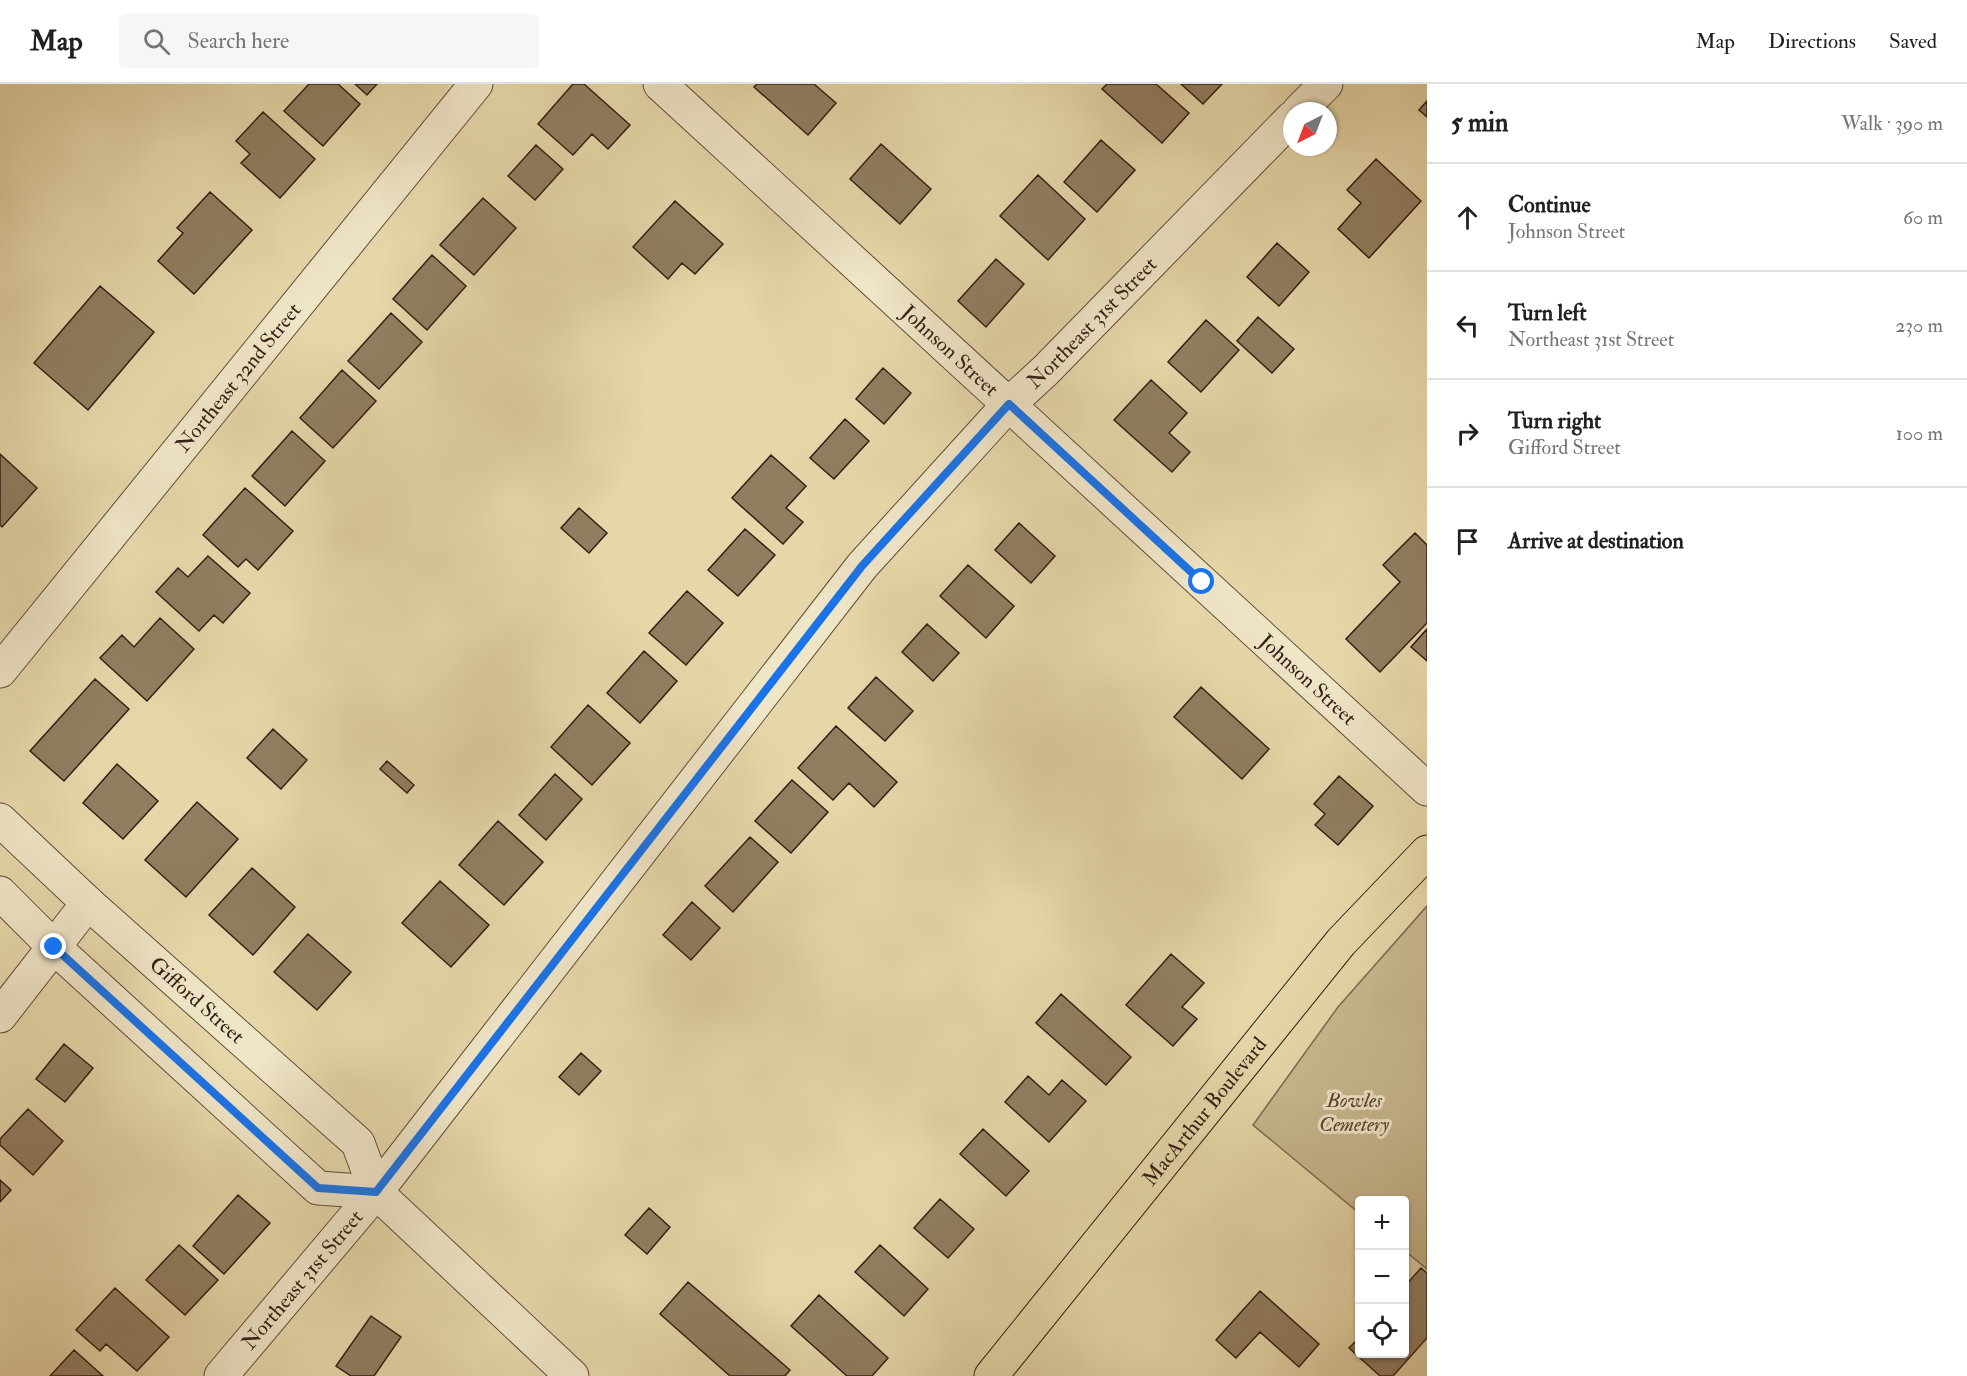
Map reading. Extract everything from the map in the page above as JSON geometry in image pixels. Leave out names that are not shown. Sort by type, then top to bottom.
[{"type":"main road","name":"MacArthur Boulevard","points":[[991,1376],[1341,942],[1427,852]]},
{"type":"street","name":"Northeast 32nd Street","points":[[0,671],[476,84]]},
{"type":"street","name":"Johnson Street","points":[[660,84],[1427,789]]},
{"type":"street","points":[[1308,102],[1326,84]]},
{"type":"street","name":"Northeast 31st Street","points":[[221,1376],[376,1192],[862,566],[1009,404],[1046,370],[1283,127]]},
{"type":"street","name":"Gifford Street","points":[[0,820],[88,903],[358,1143],[376,1192],[572,1376]]},
{"type":"street","points":[[0,893],[54,947],[318,1188],[376,1192]]},
{"type":"street","points":[[0,1016],[88,903]]},
{"type":"green space","name":"Bowles Cemetery","points":[[1427,906],[1427,1269],[1409,1254],[1409,1196],[1355,1196],[1355,1210],[1253,1125],[1338,1007]]},
{"type":"building","points":[[309,84],[338,84],[360,104],[323,146],[284,111]]},
{"type":"building","points":[[355,84],[377,84],[367,95]]},
{"type":"building","points":[[573,84],[584,84],[630,125],[608,149],[592,134],[573,155],[538,124]]},
{"type":"building","points":[[757,84],[814,84],[836,103],[808,135],[754,87]]},
{"type":"building","points":[[1107,84],[1156,84],[1189,113],[1162,143],[1102,89]]},
{"type":"building","points":[[1181,84],[1222,84],[1203,104]]},
{"type":"building","points":[[1427,101],[1427,117],[1419,110]]},
{"type":"building","points":[[263,112],[315,159],[280,198],[241,163],[250,154],[236,141]]},
{"type":"building","points":[[1101,140],[1135,170],[1097,212],[1064,182]]},
{"type":"building","points":[[881,144],[931,189],[900,224],[850,179]]},
{"type":"building","points":[[536,145],[563,169],[535,200],[508,176]]},
{"type":"building","points":[[1376,159],[1421,201],[1369,258],[1338,229],[1361,203],[1347,190]]},
{"type":"building","points":[[1038,175],[1085,219],[1048,260],[1000,216]]},
{"type":"building","points":[[210,192],[252,230],[194,294],[158,261],[183,233],[177,228]]},
{"type":"building","points":[[483,198],[516,228],[474,275],[440,245]]},
{"type":"building","points":[[675,201],[723,244],[695,274],[682,263],[668,279],[633,247]]},
{"type":"building","points":[[1277,243],[1309,272],[1279,306],[1247,277]]},
{"type":"building","points":[[432,255],[466,286],[427,330],[393,299]]},
{"type":"building","points":[[996,259],[1024,284],[986,327],[958,301]]},
{"type":"building","points":[[100,286],[154,332],[88,410],[34,363]]},
{"type":"building","points":[[391,313],[422,342],[379,389],[348,361]]},
{"type":"building","points":[[1258,317],[1294,349],[1272,373],[1237,341]]},
{"type":"building","points":[[1206,320],[1239,350],[1201,392],[1168,362]]},
{"type":"building","points":[[883,368],[911,393],[884,424],[856,399]]},
{"type":"building","points":[[342,370],[376,401],[333,448],[300,418]]},
{"type":"building","points":[[1151,380],[1187,413],[1169,433],[1190,452],[1172,472],[1114,420]]},
{"type":"building","points":[[845,419],[869,441],[834,479],[810,458]]},
{"type":"building","points":[[292,431],[325,461],[285,506],[252,476]]},
{"type":"building","points":[[0,454],[37,488],[2,527],[0,525]]},
{"type":"building","points":[[771,455],[806,486],[786,508],[803,522],[783,544],[732,498]]},
{"type":"building","points":[[245,488],[293,531],[258,570],[246,559],[238,567],[203,535]]},
{"type":"building","points":[[579,508],[607,533],[589,553],[561,528]]},
{"type":"building","points":[[1019,523],[1055,556],[1031,583],[995,550]]},
{"type":"building","points":[[745,529],[775,555],[738,596],[708,570]]},
{"type":"building","points":[[1415,533],[1427,545],[1427,623],[1380,672],[1346,639],[1400,582],[1383,565]]},
{"type":"building","points":[[208,556],[250,593],[223,623],[214,615],[199,631],[156,592],[178,568],[188,577]]},
{"type":"building","points":[[968,565],[1014,606],[986,638],[940,596]]},
{"type":"building","points":[[687,591],[723,623],[686,665],[649,633]]},
{"type":"building","points":[[160,618],[194,649],[147,701],[100,658],[122,635],[134,647]]},
{"type":"building","points":[[927,624],[959,653],[933,681],[902,652]]},
{"type":"building","points":[[1427,629],[1427,661],[1411,647]]},
{"type":"building","points":[[644,651],[677,681],[640,723],[607,693]]},
{"type":"building","points":[[876,677],[913,711],[885,741],[848,708]]},
{"type":"building","points":[[95,679],[129,709],[64,781],[30,751]]},
{"type":"building","points":[[1201,687],[1269,749],[1242,779],[1174,717]]},
{"type":"building","points":[[588,705],[630,743],[592,785],[551,747]]},
{"type":"building","points":[[836,726],[897,782],[874,807],[849,783],[833,800],[798,768]]},
{"type":"building","points":[[273,729],[307,760],[281,789],[247,758]]},
{"type":"building","points":[[387,761],[414,785],[407,793],[380,769]]},
{"type":"building","points":[[117,764],[158,801],[123,839],[83,803]]},
{"type":"building","points":[[555,774],[582,799],[546,840],[519,815]]},
{"type":"building","points":[[1339,776],[1373,806],[1338,845],[1315,825],[1325,814],[1314,804]]},
{"type":"building","points":[[792,780],[828,812],[791,853],[755,821]]},
{"type":"building","points":[[197,802],[238,839],[186,897],[145,860]]},
{"type":"building","points":[[498,821],[543,862],[504,905],[459,865]]},
{"type":"building","points":[[750,837],[778,862],[733,912],[705,886]]},
{"type":"building","points":[[252,868],[295,907],[253,955],[209,915]]},
{"type":"building","points":[[440,881],[489,925],[451,967],[402,923]]},
{"type":"building","points":[[692,902],[720,928],[691,960],[663,935]]},
{"type":"building","points":[[308,934],[351,972],[317,1010],[274,972]]},
{"type":"building","points":[[1171,954],[1204,983],[1182,1007],[1197,1019],[1173,1046],[1126,1005]]},
{"type":"building","points":[[1061,994],[1131,1057],[1106,1085],[1036,1023]]},
{"type":"building","points":[[64,1044],[93,1068],[65,1102],[36,1079]]},
{"type":"building","points":[[581,1053],[601,1071],[579,1095],[559,1077]]},
{"type":"building","points":[[1028,1076],[1049,1095],[1062,1080],[1086,1101],[1049,1142],[1005,1102]]},
{"type":"building","points":[[28,1109],[63,1141],[33,1175],[0,1145],[0,1139]]},
{"type":"building","points":[[983,1129],[1029,1171],[1006,1196],[960,1154]]},
{"type":"building","points":[[0,1180],[11,1190],[0,1202]]},
{"type":"building","points":[[238,1195],[270,1223],[224,1274],[193,1246]]},
{"type":"building","points":[[940,1199],[974,1229],[948,1258],[914,1228]]},
{"type":"building","points":[[649,1208],[670,1227],[647,1254],[625,1235]]},
{"type":"building","points":[[179,1245],[218,1280],[185,1315],[146,1280]]},
{"type":"building","points":[[880,1245],[928,1289],[904,1316],[855,1272]]},
{"type":"building","points":[[1421,1268],[1427,1273],[1427,1338],[1393,1376],[1380,1376],[1360,1358],[1409,1358],[1409,1281]]},
{"type":"building","points":[[688,1282],[790,1370],[785,1376],[730,1376],[660,1314]]},
{"type":"building","points":[[115,1288],[169,1337],[137,1371],[106,1344],[100,1351],[76,1330]]},
{"type":"building","points":[[1260,1291],[1319,1344],[1299,1367],[1260,1332],[1236,1358],[1216,1340]]},
{"type":"building","points":[[819,1295],[888,1358],[872,1376],[847,1376],[791,1326]]},
{"type":"building","points":[[371,1316],[401,1337],[374,1376],[351,1376],[336,1366]]},
{"type":"building","points":[[1355,1342],[1355,1353],[1349,1348]]},
{"type":"building","points":[[74,1350],[103,1376],[50,1376]]},
{"type":"route","points":[[54,947],[318,1188],[376,1192],[862,566],[1009,404],[1202,582]]}]
